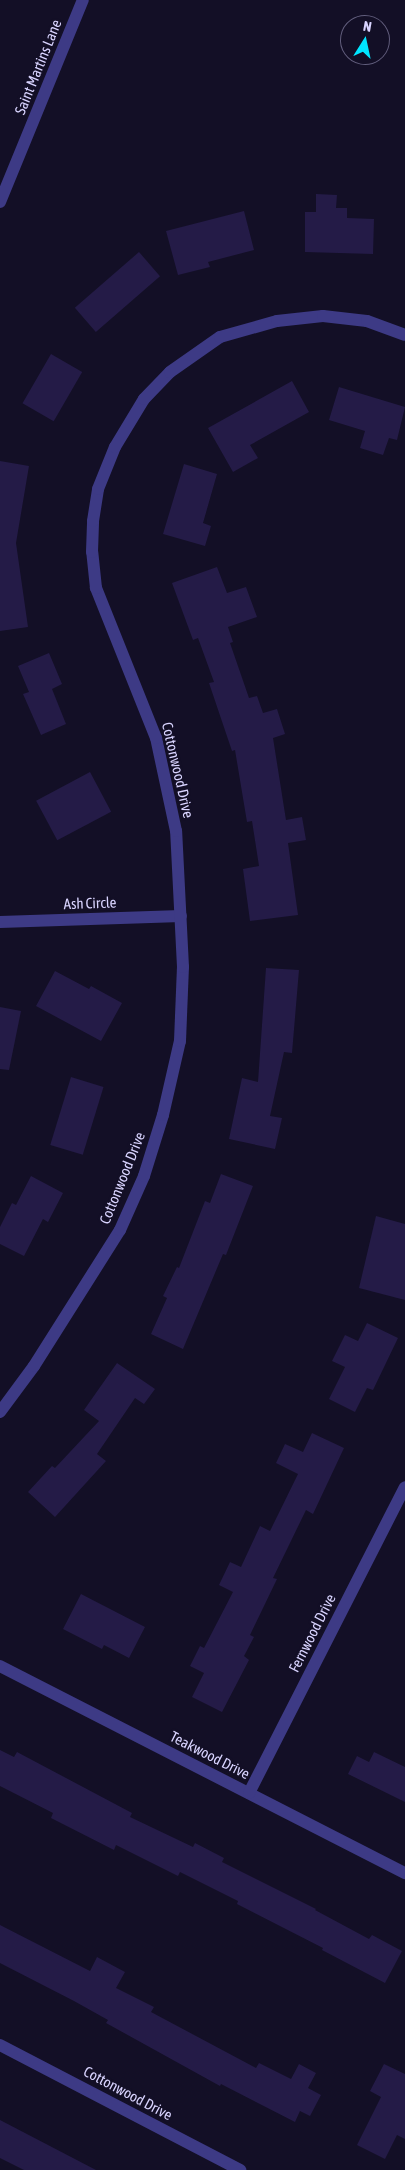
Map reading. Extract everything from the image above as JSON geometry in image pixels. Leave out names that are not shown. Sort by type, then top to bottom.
[{"type":"street","name":"Saint Martins Lane","points":[[0,202],[83,0]]},
{"type":"street","name":"Cottonwood Drive","points":[[0,1412],[34,1366],[120,1230],[144,1176],[163,1115],[180,1041],[183,967],[176,831],[156,738],[96,588],[92,552],[93,521],[98,489],[115,447],[144,399],[170,372],[220,337],[277,321],[322,316],[367,321],[405,334]]},
{"type":"street","name":"Ash Circle","points":[[0,922],[181,916]]},
{"type":"street","name":"Fernwood Drive","points":[[249,1793],[405,1487]]},
{"type":"street","name":"Teakwood Drive","points":[[0,1666],[405,1873]]},
{"type":"street","name":"Cottonwood Drive","points":[[0,2045],[240,2170]]},
{"type":"building","points":[[316,194],[337,195],[336,208],[347,208],[347,218],[374,219],[373,254],[305,252],[305,212],[316,212]]},
{"type":"building","points":[[244,211],[254,250],[208,262],[210,267],[178,275],[166,231]]},
{"type":"building","points":[[139,252],[160,276],[96,332],[75,308]]},
{"type":"building","points":[[51,354],[82,372],[54,421],[22,403]]},
{"type":"building","points":[[292,381],[309,412],[250,445],[258,458],[233,472],[208,428]]},
{"type":"building","points":[[339,387],[405,407],[397,440],[389,438],[383,455],[360,448],[365,431],[329,420]]},
{"type":"building","points":[[0,461],[29,466],[16,543],[28,627],[0,631]]},
{"type":"building","points":[[184,464],[217,474],[203,523],[211,526],[205,546],[163,534]]},
{"type":"building","points":[[217,567],[227,593],[246,587],[257,617],[228,627],[233,642],[230,643],[249,698],[257,696],[263,713],[277,709],[285,734],[273,738],[286,820],[302,817],[306,840],[288,843],[298,915],[250,921],[243,869],[259,866],[252,821],[247,822],[235,750],[232,751],[209,683],[214,682],[198,638],[193,640],[172,583]]},
{"type":"building","points":[[49,653],[62,684],[52,689],[66,724],[41,735],[23,694],[29,692],[18,666]]},
{"type":"building","points":[[90,772],[111,812],[57,840],[36,801]]},
{"type":"building","points":[[266,968],[299,970],[292,1053],[284,1052],[270,1116],[282,1118],[275,1149],[229,1139],[242,1078],[258,1082]]},
{"type":"building","points":[[55,971],[89,989],[91,986],[122,1003],[101,1041],[36,1006]]},
{"type":"building","points":[[0,1007],[21,1011],[9,1070],[0,1069]]},
{"type":"building","points":[[71,1077],[104,1087],[83,1155],[50,1145]]},
{"type":"building","points":[[221,1174],[253,1186],[226,1255],[223,1254],[183,1349],[151,1334],[167,1298],[163,1296],[177,1267],[179,1268],[205,1201],[210,1203]]},
{"type":"building","points":[[31,1176],[63,1193],[48,1222],[43,1219],[24,1256],[0,1244],[0,1227],[12,1203],[16,1205]]},
{"type":"building","points":[[376,1216],[405,1224],[405,1300],[359,1288]]},
{"type":"building","points":[[367,1323],[398,1338],[373,1390],[367,1388],[355,1412],[329,1399],[345,1367],[332,1361],[345,1335],[358,1341]]},
{"type":"building","points":[[117,1363],[155,1389],[144,1404],[135,1398],[97,1454],[106,1461],[55,1517],[28,1492],[52,1466],[55,1468],[99,1421],[84,1410]]},
{"type":"building","points":[[312,1433],[344,1448],[313,1514],[306,1510],[273,1578],[277,1579],[250,1635],[254,1637],[244,1656],[249,1660],[222,1712],[192,1697],[204,1673],[190,1666],[200,1646],[204,1648],[233,1592],[219,1585],[230,1562],[241,1567],[260,1526],[270,1531],[298,1474],[276,1463],[285,1444],[303,1452]]},
{"type":"building","points":[[81,1594],[145,1627],[129,1658],[104,1645],[102,1649],[63,1629]]},
{"type":"building","points":[[0,1750],[14,1757],[17,1752],[132,1813],[130,1817],[193,1847],[195,1843],[224,1858],[222,1862],[316,1909],[369,1939],[372,1935],[402,1951],[385,1983],[322,1950],[323,1948],[237,1904],[238,1901],[180,1872],[178,1876],[116,1845],[114,1850],[51,1818],[53,1813],[0,1786]]},
{"type":"building","points":[[374,1752],[405,1767],[405,1802],[348,1774],[357,1756],[369,1762]]},
{"type":"building","points":[[0,1925],[90,1971],[97,1957],[125,1972],[116,1988],[154,2007],[151,2012],[256,2068],[259,2063],[291,2079],[299,2064],[316,2073],[308,2088],[321,2095],[310,2116],[300,2111],[295,2122],[221,2084],[220,2086],[106,2023],[108,2020],[0,1963]]},
{"type":"building","points":[[384,2064],[405,2074],[405,2139],[397,2135],[385,2159],[357,2145],[381,2097],[370,2091]]},
{"type":"building","points":[[0,2120],[96,2170],[24,2170],[0,2158]]}]
